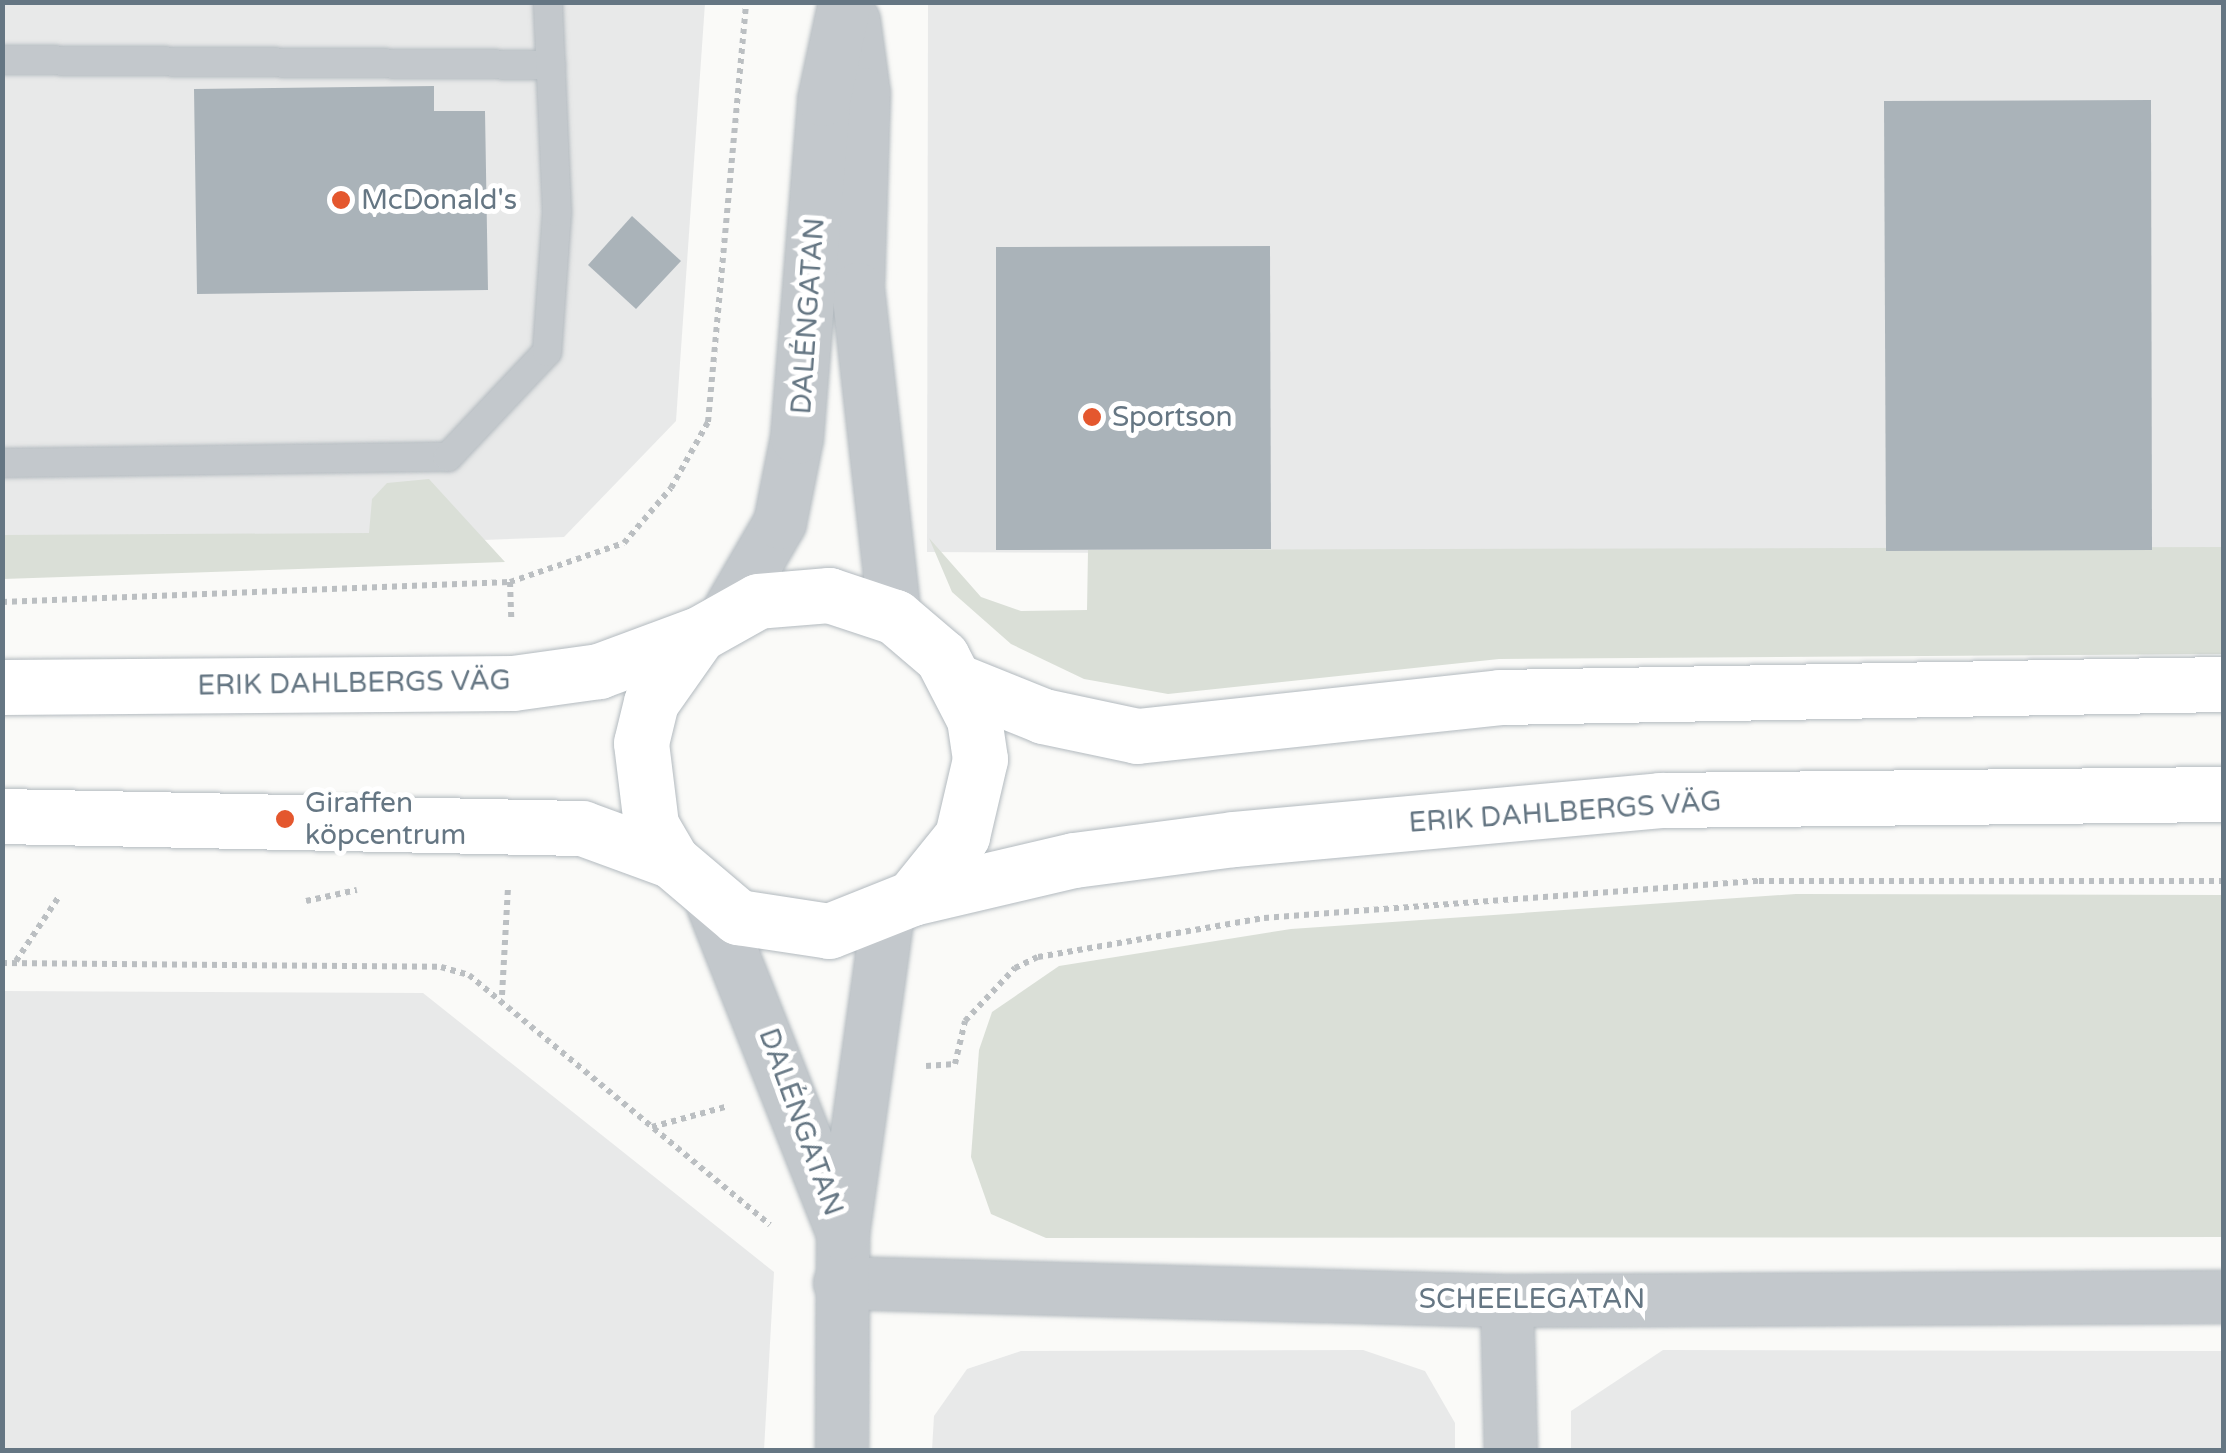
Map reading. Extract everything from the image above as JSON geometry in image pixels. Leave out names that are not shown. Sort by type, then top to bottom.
[{"type":"main road","name":"ERIK DAHLBERGS VÄG","points":[[2,687],[513,683],[600,672],[794,594],[863,602],[895,617],[959,682],[1043,716],[1137,736],[1500,697],[2224,684]]},
{"type":"main road","name":"ERIK DAHLBERGS VÄG","points":[[712,625],[651,702],[641,742],[651,825],[672,861],[710,900],[798,932],[900,905],[1198,844],[1660,800],[2224,794]]},
{"type":"main road","name":"ERIK DAHLBERGS VÄG","points":[[900,905],[962,836],[975,799],[980,758],[959,682]]},
{"type":"main road","name":"ERIK DAHLBERGS VÄG","points":[[2,816],[514,823],[582,828],[672,861]]},
{"type":"street","name":"DALÉNGATAN","points":[[848,2],[864,94],[858,288],[895,617]]},
{"type":"street","name":"DALÉNGATAN","points":[[712,625],[780,523],[797,438],[824,100],[848,2]]},
{"type":"street","name":"DALÉNGATAN","points":[[710,900],[842,1258]]},
{"type":"street","name":"DALÉNGATAN","points":[[842,1450],[842,1258],[900,905]]},
{"type":"street","name":"SCHEELEGATAN","points":[[842,1258],[1508,1301],[2224,1297]]},
{"type":"street","points":[[1508,1301],[1510,1450]]},
{"type":"lane","points":[[2,463],[448,457],[547,352],[557,212],[548,2]]},
{"type":"lane","points":[[2,60],[551,66]]},
{"type":"path","points":[[2,602],[510,582],[624,544],[671,488],[708,422],[746,2]]},
{"type":"path","points":[[954,1064],[964,1021],[1015,968],[1066,948],[1264,918],[1760,881],[2224,881]]},
{"type":"path","points":[[16,962],[58,898]]},
{"type":"path","points":[[2,963],[441,967],[469,975],[842,1258]]},
{"type":"shaded area","points":[[3,3],[705,3],[676,421],[564,537],[3,558]]},
{"type":"shaded area","points":[[928,3],[2223,3],[2223,558],[927,552]]},
{"type":"shaded area","points":[[429,479],[505,562],[3,579],[3,535],[369,533],[372,499],[387,483]]},
{"type":"shaded area","points":[[929,538],[981,597],[1021,611],[1087,610],[1088,550],[2223,547],[2223,654],[1499,659],[1168,694],[1084,679],[1011,644],[952,592]]},
{"type":"shaded area","points":[[1796,894],[2223,895],[2223,1237],[1046,1238],[991,1214],[971,1157],[979,1050],[992,1012],[1059,966],[1291,929]]},
{"type":"shaded area","points":[[3,991],[423,993],[774,1272],[764,1450],[3,1450]]},
{"type":"shaded area","points":[[1363,1350],[1425,1371],[1455,1423],[1455,1450],[932,1450],[934,1416],[967,1369],[1021,1351]]},
{"type":"shaded area","points":[[1663,1350],[2223,1351],[2223,1450],[1571,1450],[1571,1411]]},
{"type":"building","name":"McDonald's","points":[[434,86],[434,111],[485,111],[488,290],[197,294],[194,89]]},
{"type":"building","points":[[2151,100],[2152,550],[1886,551],[1884,101]]},
{"type":"building","points":[[632,216],[681,261],[636,309],[588,265]]},
{"type":"building","points":[[1270,246],[1271,549],[996,550],[996,247]]},
{"type":"place","name":"McDonald's","points":[[341,200]]},
{"type":"place","name":"Sportson","points":[[1092,417]]},
{"type":"place","name":"Giraffen köpcentrum","points":[[285,819]]}]
